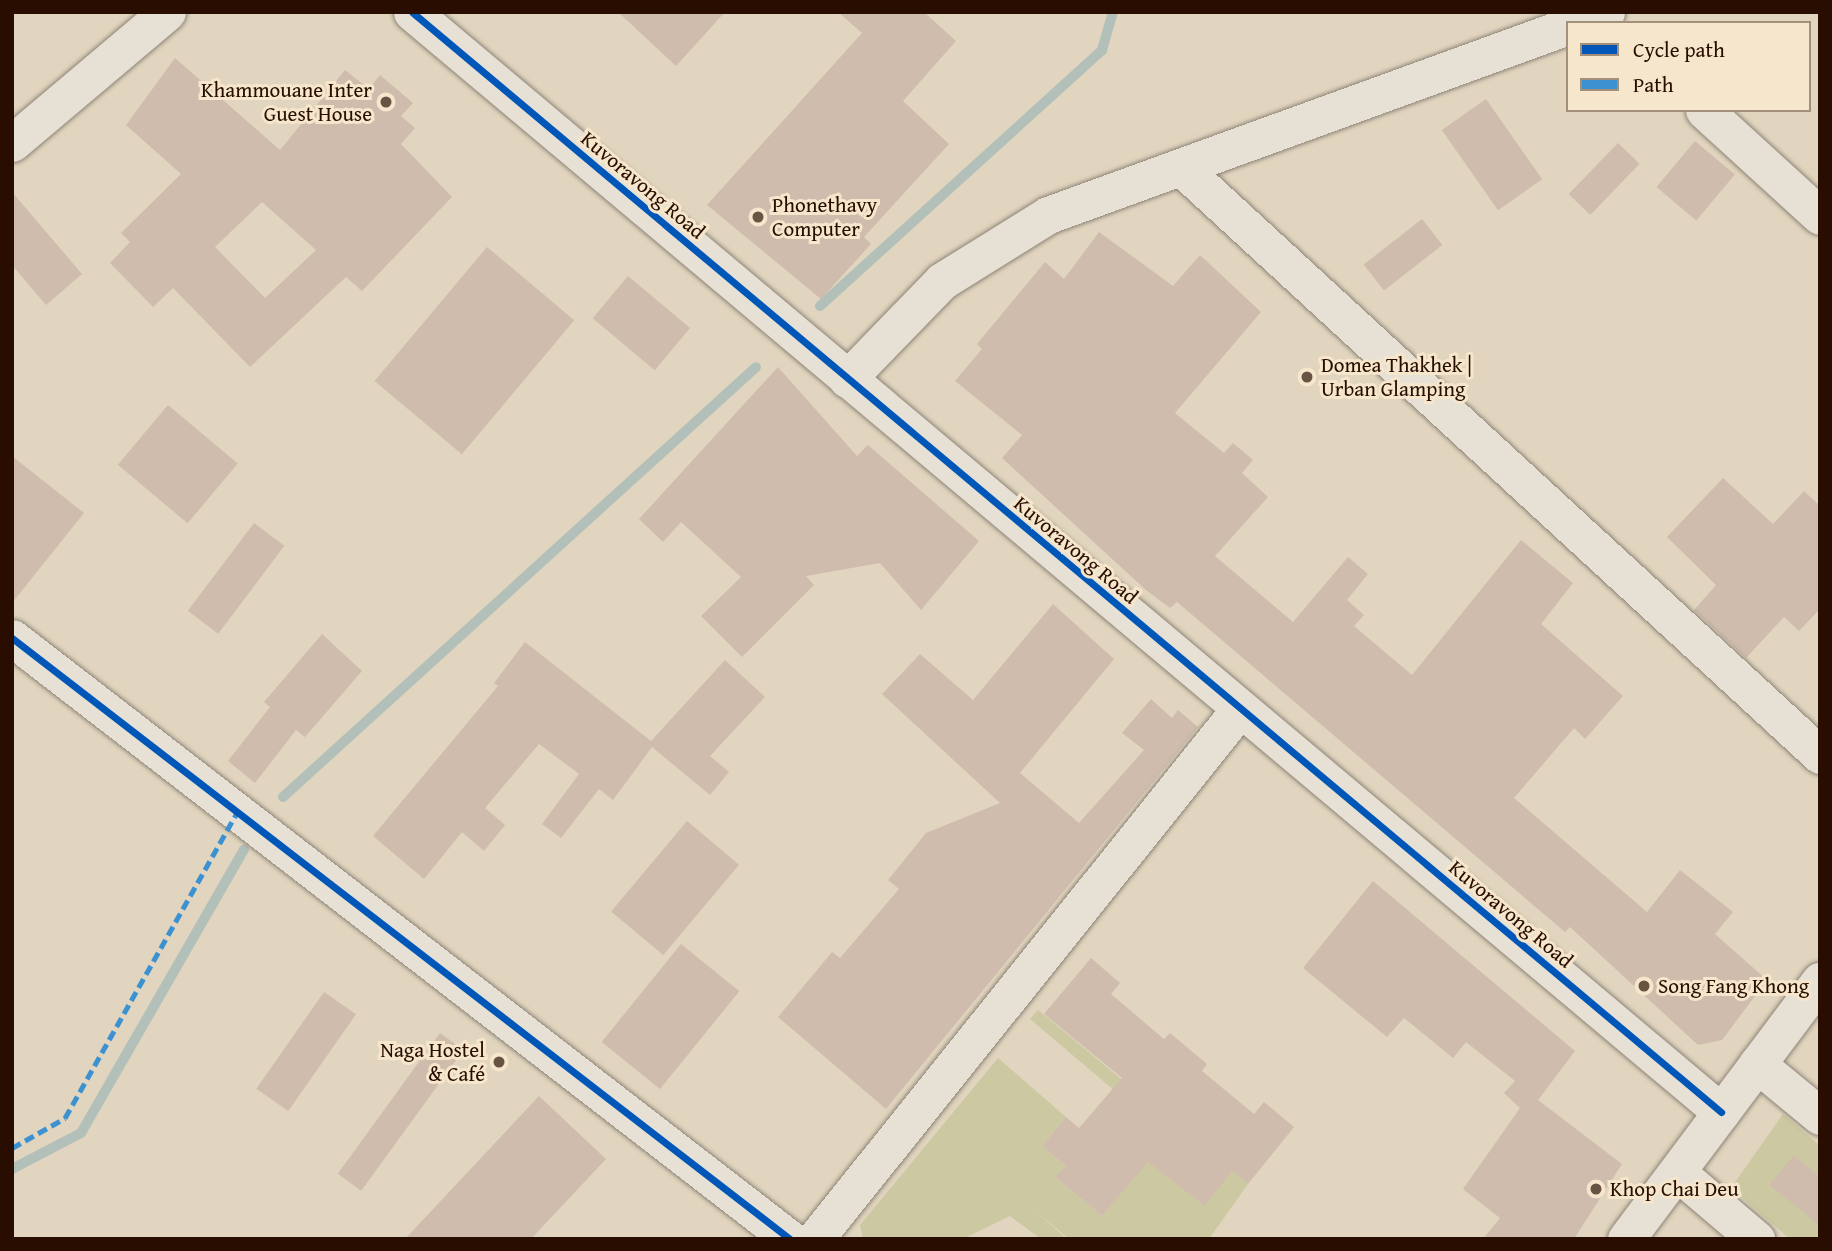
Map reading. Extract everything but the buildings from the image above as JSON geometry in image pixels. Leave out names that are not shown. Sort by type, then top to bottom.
[{"type":"street","points":[[12,143],[167,12]]},
{"type":"street","name":"Kuvoravong Road","points":[[412,12],[1239,710],[1721,1112]]},
{"type":"street","points":[[847,379],[942,281],[1048,215],[1183,169],[1566,29]]},
{"type":"street","points":[[1706,112],[1820,216]]},
{"type":"street","points":[[1183,169],[1820,755]]},
{"type":"street","points":[[12,638],[790,1239]]},
{"type":"street","points":[[815,1239],[1239,710]]},
{"type":"street","points":[[1626,1239],[1820,981]]},
{"type":"street","points":[[1757,1064],[1820,1116]]},
{"type":"street","points":[[1677,1172],[1756,1239]]},
{"type":"shaded area","points":[[1038,1010],[1248,1184],[1209,1239],[1069,1239],[1033,1209],[1067,1239],[1041,1239],[1010,1216],[963,1239],[863,1239],[860,1225],[998,1058],[1066,1117],[1042,1146],[1066,1166],[1056,1178],[1102,1216],[1150,1159],[1148,1119],[1030,1019]]},
{"type":"shaded area","points":[[1783,1114],[1820,1146],[1820,1239],[1790,1239],[1731,1188]]},
{"type":"waterway","points":[[820,306],[1102,50],[1113,12]]},
{"type":"waterway","points":[[283,797],[756,367]]},
{"type":"waterway","points":[[12,1169],[81,1133],[244,849]]},
{"type":"marked path","points":[[12,1148],[65,1118],[238,811]]},
{"type":"cycle path","points":[[412,12],[1721,1112]]},
{"type":"cycle path","points":[[12,638],[790,1239]]},
{"type":"place","name":"Khammouane Inter Guest House","points":[[386,102]]},
{"type":"place","name":"Phonethavy Computer","points":[[758,217]]},
{"type":"place","name":"Domea Thakhek | Urban Glamping","points":[[1307,377]]},
{"type":"place","name":"Song Fang Khong","points":[[1644,986]]},
{"type":"place","name":"Naga Hostel & Café","points":[[499,1062]]},
{"type":"place","name":"Khop Chai Deu","points":[[1596,1189]]}]
